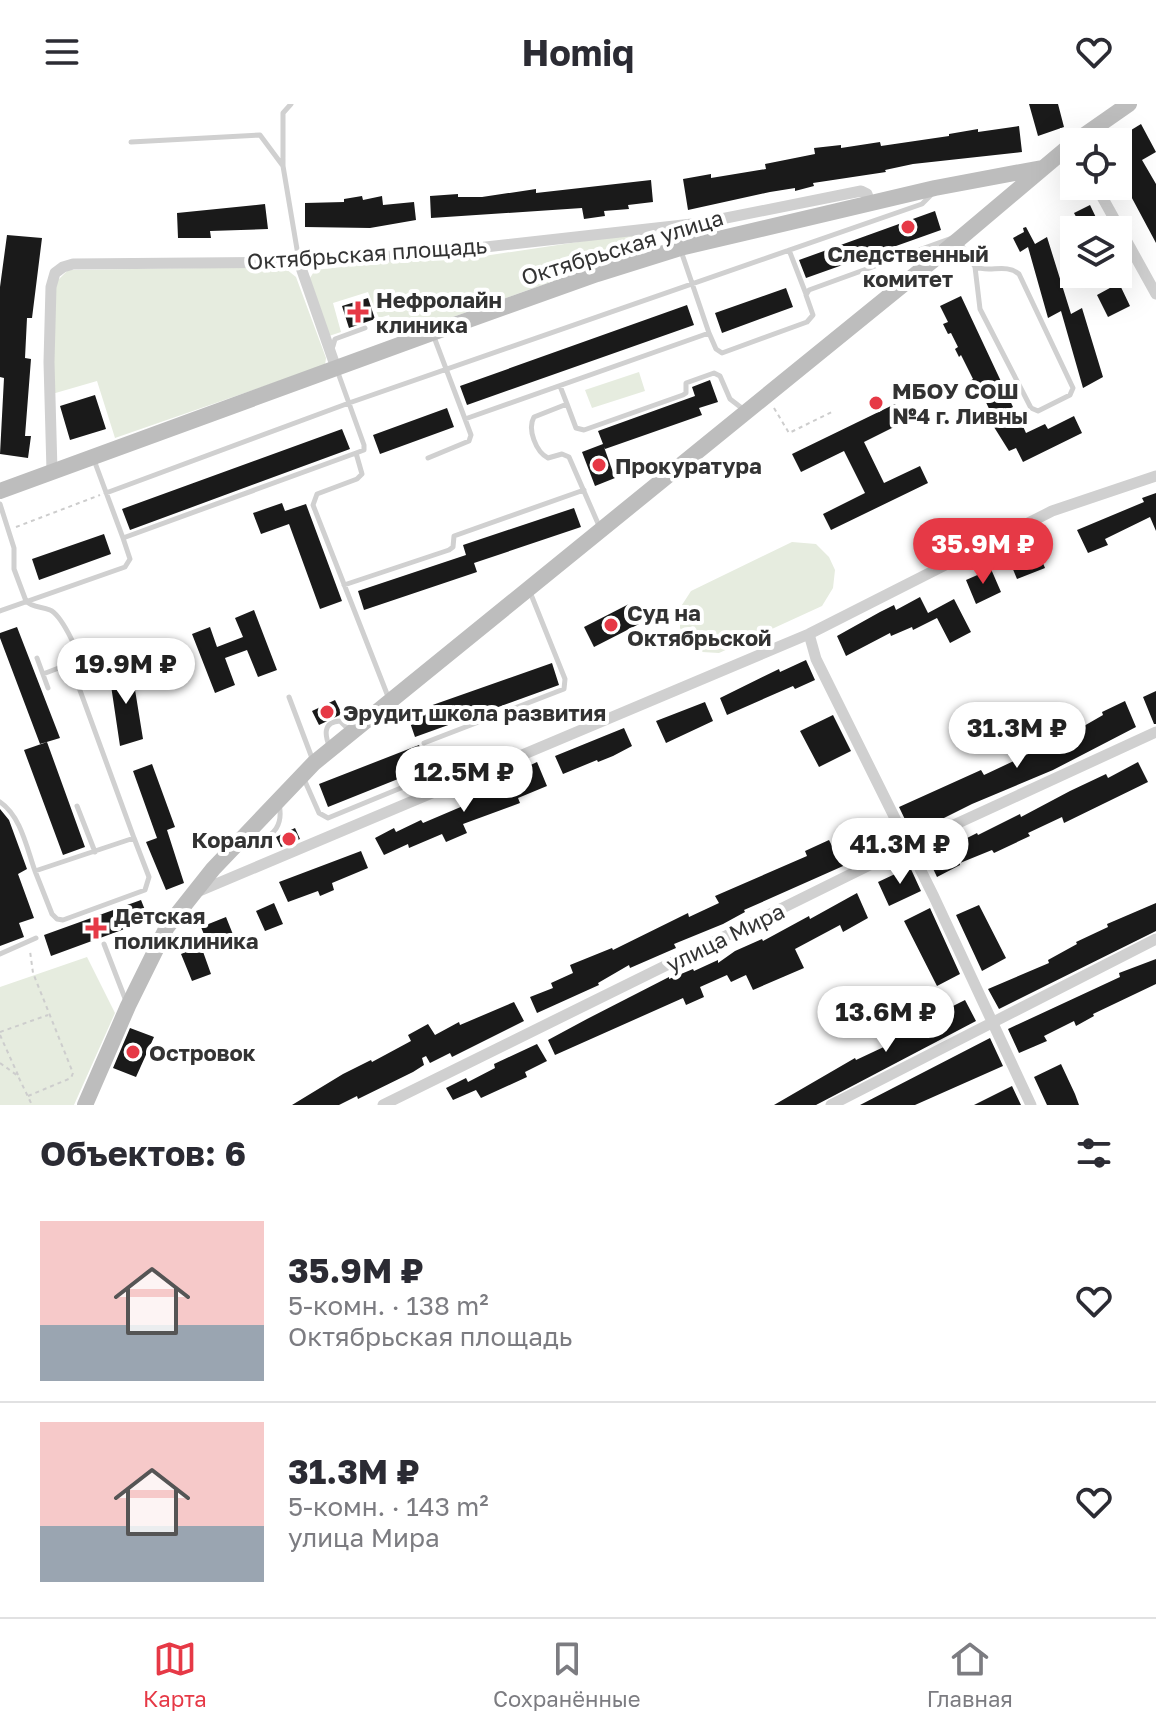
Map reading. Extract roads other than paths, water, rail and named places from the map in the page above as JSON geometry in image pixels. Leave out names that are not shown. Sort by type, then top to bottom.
[{"type":"street","points":[[1089,128],[1108,109],[1129,104]]},
{"type":"street","points":[[85,1105],[167,927],[234,845],[277,799],[389,700],[1060,154]]},
{"type":"street","name":"Октябрьская улица","points":[[0,491],[597,274],[680,248],[935,188],[1044,167]]},
{"type":"street","points":[[976,180],[997,189],[1000,204]]},
{"type":"street","name":"Октябрьская площадь","points":[[52,471],[49,362],[51,287],[55,273],[63,267],[73,264],[299,262],[423,254],[701,223],[861,191],[867,194],[870,203]]},
{"type":"street","points":[[1104,200],[1156,293]]},
{"type":"street","points":[[299,262],[338,367]]},
{"type":"street","points":[[193,894],[809,634],[1052,511],[1156,476]]},
{"type":"street","points":[[809,634],[816,659],[934,897],[1031,1105]]},
{"type":"street","name":"улица Мира","points":[[383,1105],[908,846],[1156,732]]},
{"type":"street","points":[[831,1105],[1156,939]]},
{"type":"lane","points":[[291,104],[283,113],[283,166],[299,262]]},
{"type":"lane","points":[[131,142],[260,135],[283,166]]},
{"type":"lane","points":[[106,493],[349,403],[922,204],[935,188]]},
{"type":"lane","points":[[806,295],[811,290],[951,238],[957,241],[975,267],[980,309],[1029,406],[1038,411],[1070,395],[1073,388],[1019,274],[1008,268],[986,270],[975,267]]},
{"type":"lane","points":[[680,248],[709,333],[716,349],[722,353],[807,322],[813,315],[789,250]]},
{"type":"lane","points":[[123,538],[356,453],[365,447],[338,367],[333,341],[365,328]]},
{"type":"lane","points":[[428,458],[469,441],[471,435],[432,333]]},
{"type":"lane","points":[[465,419],[709,333]]},
{"type":"lane","points":[[560,386],[576,428],[584,430],[683,395],[686,393],[686,383],[716,373],[730,399],[746,411]]},
{"type":"lane","points":[[567,404],[536,415],[531,421],[531,428],[542,455],[548,458],[562,454],[569,457],[600,529]]},
{"type":"lane","points":[[356,453],[362,469],[361,477],[320,493],[313,503],[389,700]]},
{"type":"lane","points":[[0,611],[125,567],[130,559],[92,456]]},
{"type":"lane","points":[[344,585],[449,550],[453,546],[454,536],[584,490]]},
{"type":"lane","points":[[0,504],[14,548],[14,569],[26,601],[30,606],[50,610],[61,618],[78,661],[74,674],[149,877],[145,890],[63,920],[57,919],[52,914],[16,820],[0,802]]},
{"type":"lane","points":[[424,743],[565,688],[565,679],[528,587]]},
{"type":"lane","points":[[37,658],[48,688]]},
{"type":"lane","points":[[43,674],[78,661]]},
{"type":"lane","points":[[289,697],[319,813],[326,818],[430,776]]},
{"type":"lane","points":[[77,806],[95,852]]},
{"type":"lane","points":[[35,871],[134,838]]},
{"type":"lane","points":[[0,954],[36,938]]},
{"type":"lane","points":[[104,944],[128,1006]]},
{"type":"place","name":"Следственный комитет","points":[[908,227]]},
{"type":"place","name":"Нефролайн клиника","points":[[358,312]]},
{"type":"place","name":"МБОУ СОШ №4 г. Ливны","points":[[876,403]]},
{"type":"place","name":"Прокуратура","points":[[599,465]]},
{"type":"place","name":"Суд на Октябрьской","points":[[611,625]]},
{"type":"place","name":"Эрудит школа развития","points":[[327,712]]},
{"type":"place","name":"Коралл","points":[[289,839]]},
{"type":"place","name":"Детская поликлиника","points":[[96,928]]},
{"type":"place","name":"Островок","points":[[133,1052]]}]
